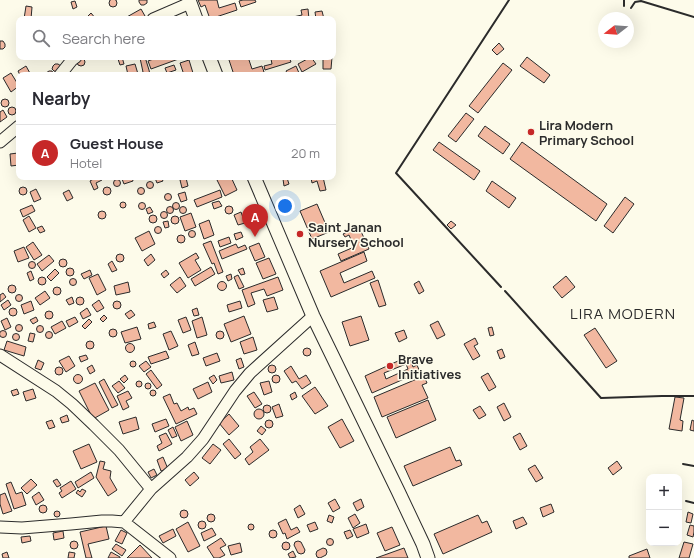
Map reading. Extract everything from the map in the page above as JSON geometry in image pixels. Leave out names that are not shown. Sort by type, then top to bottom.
[{"type":"street","points":[[160,16],[190,2],[195,16]]},
{"type":"street","points":[[62,72],[72,60]]},
{"type":"street","points":[[210,60],[215,72]]},
{"type":"street","points":[[0,142],[16,129]]},
{"type":"street","points":[[255,180],[313,316],[398,491],[428,558]]},
{"type":"street","points":[[124,522],[150,489],[188,457],[203,439],[235,391],[250,374],[313,316]]},
{"type":"street","points":[[0,355],[56,391],[72,404],[119,450],[150,489]]},
{"type":"street","points":[[0,528],[22,528],[102,521],[124,522],[170,558]]},
{"type":"building","points":[[113,-1],[116,0],[116,6],[113,7],[110,6],[109,3],[110,0]]},
{"type":"building","points":[[139,0],[147,0],[147,3],[141,5]]},
{"type":"building","points":[[198,0],[217,0],[219,8],[235,3],[237,10],[219,16],[209,16],[205,5],[201,7]]},
{"type":"building","points":[[255,0],[256,2],[241,7],[239,1]]},
{"type":"building","points":[[75,1],[77,7],[73,9],[71,2]]},
{"type":"building","points":[[26,6],[32,7],[31,16],[24,16]]},
{"type":"building","points":[[141,9],[145,16],[129,16]]},
{"type":"building","points":[[308,9],[309,16],[298,16],[302,15],[301,10]]},
{"type":"building","points":[[322,11],[323,16],[316,16],[315,12]]},
{"type":"building","points":[[0,41],[3,41],[5,44],[3,49],[0,49]]},
{"type":"building","points":[[499,43],[504,49],[497,55],[492,50]]},
{"type":"building","points":[[527,57],[550,75],[544,83],[520,66]]},
{"type":"building","points":[[77,60],[85,60],[85,64],[83,66],[79,66],[77,64]]},
{"type":"building","points":[[118,60],[123,60],[124,64],[120,65]]},
{"type":"building","points":[[140,60],[146,60],[149,72],[143,72]]},
{"type":"building","points":[[151,60],[176,60],[151,69],[148,61]]},
{"type":"building","points":[[189,60],[193,72],[183,72],[180,63]]},
{"type":"building","points":[[229,60],[249,60],[252,69],[262,66],[264,72],[233,72]]},
{"type":"building","points":[[271,60],[290,60],[291,62],[265,70],[264,66],[272,64]]},
{"type":"building","points":[[305,60],[313,60],[316,64],[302,72],[298,64]]},
{"type":"building","points":[[323,60],[332,60],[331,69],[323,69]]},
{"type":"building","points":[[503,63],[512,70],[478,113],[469,106]]},
{"type":"building","points":[[55,64],[61,66],[58,72],[52,69]]},
{"type":"building","points":[[135,64],[137,72],[127,72],[126,66]]},
{"type":"building","points":[[174,65],[176,70],[167,72],[165,68]]},
{"type":"building","points":[[26,66],[29,72],[18,72]]},
{"type":"building","points":[[296,66],[299,72],[286,72]]},
{"type":"building","points":[[11,73],[16,81],[16,88],[11,92],[3,78]]},
{"type":"building","points":[[3,99],[7,99],[9,103],[7,107],[3,107],[1,105],[1,101]]},
{"type":"building","points":[[10,107],[14,107],[16,111],[14,115],[10,115],[8,113],[8,109]]},
{"type":"building","points":[[3,110],[7,117],[0,122],[0,112]]},
{"type":"building","points":[[466,113],[474,119],[456,142],[448,136]]},
{"type":"building","points":[[485,126],[510,144],[503,154],[478,136]]},
{"type":"building","points":[[439,142],[480,171],[474,180],[433,150]]},
{"type":"building","points":[[522,142],[607,204],[596,221],[510,159]]},
{"type":"building","points":[[16,153],[16,165],[11,166],[10,154]]},
{"type":"building","points":[[102,180],[96,183],[98,188],[94,190],[90,181]]},
{"type":"building","points":[[117,180],[120,183],[117,186],[114,183]]},
{"type":"building","points":[[122,180],[133,180],[133,181],[124,184]]},
{"type":"building","points":[[156,180],[163,181],[157,183]]},
{"type":"building","points":[[180,180],[186,180],[188,186],[182,188]]},
{"type":"building","points":[[217,180],[232,180],[237,190],[225,196]]},
{"type":"building","points":[[283,180],[288,180],[289,184],[284,186]]},
{"type":"building","points":[[311,180],[324,180],[326,190],[320,191],[317,181],[312,183]]},
{"type":"building","points":[[492,181],[516,198],[509,208],[486,191]]},
{"type":"building","points":[[150,182],[153,185],[150,188],[147,185]]},
{"type":"building","points":[[23,187],[26,188],[26,194],[23,195],[20,194],[19,191],[20,188]]},
{"type":"building","points":[[105,187],[109,187],[111,191],[109,195],[105,195],[103,193],[103,189]]},
{"type":"building","points":[[141,188],[144,191],[141,194],[138,191]]},
{"type":"building","points":[[36,189],[41,199],[34,202],[30,192]]},
{"type":"building","points":[[69,190],[73,198],[67,201],[63,193]]},
{"type":"building","points":[[220,190],[222,197],[197,207],[194,200]]},
{"type":"building","points":[[185,192],[187,200],[181,202],[178,194]]},
{"type":"building","points":[[168,194],[171,197],[168,200],[165,197]]},
{"type":"building","points":[[625,197],[634,204],[613,233],[604,226]]},
{"type":"building","points":[[219,201],[222,206],[214,209],[212,203]]},
{"type":"building","points":[[123,202],[126,205],[123,208],[120,205]]},
{"type":"building","points":[[142,203],[145,206],[142,209],[139,206]]},
{"type":"building","points":[[176,203],[179,206],[176,209],[173,206]]},
{"type":"building","points":[[317,204],[329,232],[312,239],[300,211]]},
{"type":"building","points":[[32,205],[35,211],[23,217],[20,210]]},
{"type":"building","points":[[227,206],[231,206],[233,210],[231,214],[227,214],[225,212],[225,208]]},
{"type":"building","points":[[150,207],[153,212],[148,214],[146,209]]},
{"type":"building","points":[[170,207],[173,210],[170,213],[167,210]]},
{"type":"building","points":[[183,207],[186,210],[183,213],[180,210]]},
{"type":"building","points":[[100,211],[104,211],[106,215],[104,219],[100,219],[98,217],[98,213]]},
{"type":"building","points":[[164,212],[167,215],[164,218],[161,215]]},
{"type":"building","points":[[241,212],[245,223],[238,225],[234,215]]},
{"type":"building","points":[[191,213],[196,227],[185,231],[180,217]]},
{"type":"building","points":[[151,215],[155,215],[157,219],[155,223],[151,223],[149,221],[149,217]]},
{"type":"building","points":[[29,216],[36,228],[29,232],[23,220]]},
{"type":"building","points":[[173,216],[177,216],[179,220],[177,224],[173,224],[171,222],[171,218]]},
{"type":"building","points":[[209,220],[214,235],[204,239],[199,224]]},
{"type":"building","points":[[168,221],[169,227],[165,228],[163,222]]},
{"type":"building","points":[[451,221],[456,225],[451,229],[447,225]]},
{"type":"building","points":[[42,226],[45,231],[40,233],[37,228]]},
{"type":"building","points":[[158,227],[161,230],[158,233],[155,230]]},
{"type":"building","points":[[359,227],[369,249],[341,261],[338,254],[354,247],[349,235],[345,237],[343,234]]},
{"type":"building","points":[[149,231],[155,244],[142,251],[135,238]]},
{"type":"building","points":[[192,231],[195,234],[192,237],[189,234]]},
{"type":"building","points":[[241,232],[243,237],[236,240],[234,234]]},
{"type":"building","points":[[179,235],[183,235],[185,239],[183,243],[179,243],[177,241],[177,237]]},
{"type":"building","points":[[229,237],[231,243],[220,247],[218,241]]},
{"type":"building","points":[[211,241],[223,272],[218,274],[214,263],[212,264],[203,244]]},
{"type":"building","points":[[33,242],[42,255],[34,260],[26,247]]},
{"type":"building","points":[[259,243],[265,257],[255,261],[249,247]]},
{"type":"building","points":[[236,244],[238,248],[245,245],[247,249],[222,259],[219,251]]},
{"type":"building","points":[[24,247],[29,258],[18,262],[14,251]]},
{"type":"building","points":[[364,252],[367,261],[340,273],[344,283],[372,271],[375,278],[331,297],[320,271]]},
{"type":"building","points":[[196,253],[199,258],[195,260],[201,270],[188,278],[179,263]]},
{"type":"building","points":[[120,254],[123,255],[123,261],[120,262],[117,261],[116,258],[117,255]]},
{"type":"building","points":[[151,254],[155,260],[148,266],[144,260]]},
{"type":"building","points":[[49,255],[54,261],[42,271],[37,264]]},
{"type":"building","points":[[269,258],[276,274],[263,279],[256,263]]},
{"type":"building","points":[[63,259],[66,260],[66,266],[63,267],[60,266],[59,263],[60,260]]},
{"type":"building","points":[[112,261],[117,270],[112,272],[108,264]]},
{"type":"building","points":[[32,262],[35,265],[32,268],[29,265]]},
{"type":"building","points":[[211,267],[215,274],[195,286],[191,279]]},
{"type":"building","points":[[70,268],[73,269],[73,275],[70,276],[67,275],[66,272],[67,269]]},
{"type":"building","points":[[243,268],[245,274],[241,275],[238,270]]},
{"type":"building","points":[[55,269],[59,273],[51,281],[47,277]]},
{"type":"building","points":[[90,270],[92,275],[84,279],[81,274]]},
{"type":"building","points":[[166,270],[169,274],[164,278],[161,274]]},
{"type":"building","points":[[31,271],[34,279],[30,281],[27,273]]},
{"type":"building","points":[[98,274],[106,290],[97,295],[89,278]]},
{"type":"building","points":[[231,274],[232,279],[228,281],[226,276]]},
{"type":"building","points":[[238,275],[244,287],[239,289],[234,277]]},
{"type":"building","points":[[566,276],[575,287],[562,298],[553,287]]},
{"type":"building","points":[[42,277],[45,278],[45,284],[42,285],[39,284],[38,281],[39,278]]},
{"type":"building","points":[[180,277],[186,286],[177,293],[170,285]]},
{"type":"building","points":[[278,277],[283,290],[267,296],[264,289],[251,293],[255,304],[248,307],[242,290]]},
{"type":"building","points":[[73,279],[76,282],[73,285],[70,282]]},
{"type":"building","points":[[378,280],[386,305],[379,307],[370,283]]},
{"type":"building","points":[[419,281],[424,291],[419,294],[414,284]]},
{"type":"building","points":[[128,282],[130,292],[116,295],[114,286]]},
{"type":"building","points":[[220,282],[224,282],[226,286],[224,290],[220,290],[218,288],[218,284]]},
{"type":"building","points":[[12,285],[15,286],[15,292],[12,293],[9,292],[8,289],[9,286]]},
{"type":"building","points":[[57,287],[60,288],[60,294],[57,295],[54,294],[53,291],[54,288]]},
{"type":"building","points":[[45,291],[50,298],[40,305],[35,298]]},
{"type":"building","points":[[3,293],[6,297],[0,302],[0,295]]},
{"type":"building","points":[[19,295],[22,298],[19,301],[16,298]]},
{"type":"building","points":[[72,297],[74,303],[69,305],[66,300]]},
{"type":"building","points":[[80,297],[83,298],[83,304],[80,305],[77,304],[76,301],[77,298]]},
{"type":"building","points":[[274,297],[278,309],[267,312],[263,300]]},
{"type":"building","points":[[8,300],[11,305],[4,310],[1,305]]},
{"type":"building","points":[[99,300],[104,308],[97,312],[92,305]]},
{"type":"building","points":[[31,301],[34,310],[24,314],[21,305]]},
{"type":"building","points":[[117,301],[120,302],[120,308],[117,309],[114,308],[113,305],[114,302]]},
{"type":"building","points":[[240,301],[242,308],[229,312],[227,305]]},
{"type":"building","points":[[13,308],[16,309],[16,315],[13,316],[10,315],[9,312],[10,309]]},
{"type":"building","points":[[87,308],[91,315],[83,319],[80,313]]},
{"type":"building","points":[[197,308],[199,315],[194,316],[192,310]]},
{"type":"building","points":[[131,310],[135,315],[129,319],[125,314]]},
{"type":"building","points":[[49,311],[52,312],[52,318],[49,319],[46,318],[45,315],[46,312]]},
{"type":"building","points":[[104,315],[107,318],[103,322],[100,319]]},
{"type":"building","points":[[244,316],[251,334],[231,342],[224,324]]},
{"type":"building","points":[[361,316],[369,340],[350,346],[342,322]]},
{"type":"building","points":[[36,317],[38,321],[33,324],[30,320]]},
{"type":"building","points":[[75,317],[78,322],[69,327],[66,321]]},
{"type":"building","points":[[186,317],[191,330],[183,333],[178,320]]},
{"type":"building","points":[[202,317],[207,335],[197,338],[192,321]]},
{"type":"building","points":[[7,318],[11,327],[5,330],[1,321]]},
{"type":"building","points":[[89,319],[92,322],[85,329],[82,326]]},
{"type":"building","points":[[62,321],[66,328],[55,334],[51,327]]},
{"type":"building","points":[[438,321],[445,335],[437,339],[430,325]]},
{"type":"building","points":[[154,322],[156,327],[149,329],[148,324]]},
{"type":"building","points":[[19,325],[22,328],[19,331],[16,328]]},
{"type":"building","points":[[40,326],[43,329],[40,332],[37,329]]},
{"type":"building","points":[[137,327],[141,339],[125,343],[121,332]]},
{"type":"building","points":[[492,327],[494,335],[490,336],[488,328]]},
{"type":"building","points":[[595,328],[617,361],[606,368],[584,335]]},
{"type":"building","points":[[111,329],[115,329],[117,333],[115,337],[111,337],[109,335],[109,331]]},
{"type":"building","points":[[404,330],[407,338],[399,342],[395,333]]},
{"type":"building","points":[[3,331],[6,334],[3,337],[0,334]]},
{"type":"building","points":[[171,331],[178,346],[169,350],[163,334]]},
{"type":"building","points":[[218,331],[222,331],[224,335],[222,339],[218,339],[216,337],[216,333]]},
{"type":"building","points":[[49,332],[52,335],[49,338],[46,335]]},
{"type":"building","points":[[30,333],[35,334],[33,342],[28,341]]},
{"type":"building","points":[[16,334],[19,337],[16,340],[13,337]]},
{"type":"building","points":[[253,337],[257,350],[244,354],[240,342]]},
{"type":"building","points":[[475,338],[478,344],[474,346],[480,356],[473,360],[464,344]]},
{"type":"building","points":[[7,341],[26,347],[24,356],[4,350]]},
{"type":"building","points":[[90,341],[93,342],[93,348],[90,349],[87,348],[86,345],[87,342]]},
{"type":"building","points":[[195,342],[199,354],[192,356],[188,345]]},
{"type":"building","points":[[130,343],[135,348],[130,353],[125,348]]},
{"type":"building","points":[[307,348],[310,349],[310,355],[307,356],[304,355],[303,352],[304,349]]},
{"type":"building","points":[[502,349],[505,357],[500,359],[497,351]]},
{"type":"building","points":[[166,351],[169,358],[151,364],[148,357]]},
{"type":"building","points":[[217,353],[220,361],[206,366],[203,358]]},
{"type":"building","points":[[86,355],[88,359],[81,362],[79,357]]},
{"type":"building","points":[[69,356],[75,366],[66,372],[59,361]]},
{"type":"building","points":[[409,356],[413,367],[417,365],[420,372],[372,393],[365,376]],"holes":[[[406,364],[408,369],[386,379],[384,373]]]},
{"type":"building","points":[[241,358],[244,367],[239,369],[236,360]]},
{"type":"building","points":[[38,360],[44,363],[41,370],[35,368]]},
{"type":"building","points":[[133,361],[136,364],[133,367],[130,364]]},
{"type":"building","points":[[146,361],[151,367],[144,372],[139,366]]},
{"type":"building","points":[[92,365],[95,371],[90,374],[87,368]]},
{"type":"building","points":[[270,365],[274,365],[276,369],[274,373],[270,373],[268,371],[268,367]]},
{"type":"building","points":[[291,366],[299,379],[306,375],[311,383],[302,389],[296,381],[292,383],[284,371]]},
{"type":"building","points":[[59,367],[62,368],[62,374],[59,375],[56,374],[55,371],[56,368]]},
{"type":"building","points":[[151,370],[162,385],[157,389],[146,374]]},
{"type":"building","points":[[232,372],[234,380],[221,383],[219,376]]},
{"type":"building","points":[[488,373],[496,387],[489,391],[481,377]]},
{"type":"building","points":[[78,374],[83,379],[78,384],[73,379]]},
{"type":"building","points":[[125,375],[128,379],[124,383],[120,379]]},
{"type":"building","points":[[214,375],[217,380],[213,384],[209,378]]},
{"type":"building","points":[[276,375],[279,376],[279,382],[276,383],[273,382],[272,379],[273,376]]},
{"type":"building","points":[[424,376],[427,383],[422,385],[428,398],[382,417],[374,397]]},
{"type":"building","points":[[104,379],[118,405],[112,408],[99,382]]},
{"type":"building","points":[[119,381],[125,388],[118,393],[112,386]]},
{"type":"building","points":[[139,381],[142,384],[139,387],[136,384]]},
{"type":"building","points":[[269,381],[272,392],[264,395],[260,383]]},
{"type":"building","points":[[208,382],[212,392],[198,399],[193,389]]},
{"type":"building","points":[[95,383],[109,410],[93,419],[79,391]]},
{"type":"building","points":[[148,383],[151,386],[148,389],[145,386]]},
{"type":"building","points":[[315,387],[328,406],[315,414],[302,396]]},
{"type":"building","points":[[17,389],[19,394],[13,396],[11,391]]},
{"type":"building","points":[[33,389],[36,398],[26,401],[23,392]]},
{"type":"building","points":[[153,390],[156,393],[153,396],[150,393]]},
{"type":"building","points":[[128,391],[132,398],[126,401],[129,407],[123,410],[117,396]]},
{"type":"building","points":[[254,392],[262,404],[255,408],[247,396]]},
{"type":"building","points":[[295,392],[297,397],[292,400],[290,395]]},
{"type":"building","points":[[170,394],[174,404],[177,403],[181,411],[188,407],[189,410],[194,408],[197,414],[176,424],[163,397]]},
{"type":"building","points":[[675,397],[684,398],[680,420],[683,421],[682,431],[669,429]]},
{"type":"building","points":[[428,400],[436,420],[396,438],[387,417]]},
{"type":"building","points":[[504,403],[511,417],[504,421],[497,407]]},
{"type":"building","points":[[279,404],[283,416],[276,418],[272,407]]},
{"type":"building","points":[[265,405],[269,405],[271,409],[269,413],[265,413],[263,411],[263,407]]},
{"type":"building","points":[[480,406],[486,415],[479,419],[473,410]]},
{"type":"building","points":[[259,409],[264,414],[259,419],[254,414]]},
{"type":"building","points":[[229,414],[239,426],[229,435],[219,423]]},
{"type":"building","points":[[67,415],[69,421],[62,423],[60,418]]},
{"type":"building","points":[[136,417],[139,429],[123,434],[119,422]]},
{"type":"building","points":[[166,419],[169,426],[155,432],[152,424]]},
{"type":"building","points":[[342,419],[354,441],[340,448],[328,427]]},
{"type":"building","points":[[52,420],[55,427],[49,429],[46,422]]},
{"type":"building","points":[[269,420],[272,421],[272,427],[269,428],[266,427],[265,424],[266,421]]},
{"type":"building","points":[[692,420],[694,421],[694,431],[690,430]]},
{"type":"building","points":[[187,421],[193,435],[181,441],[175,427]]},
{"type":"building","points":[[261,426],[266,430],[262,435],[257,431]]},
{"type":"building","points":[[173,427],[177,436],[172,438],[168,430]]},
{"type":"building","points":[[166,433],[172,444],[159,451],[157,446],[162,443],[159,436]]},
{"type":"building","points":[[520,433],[527,446],[520,450],[513,437]]},
{"type":"building","points":[[229,439],[241,454],[235,459],[223,444]]},
{"type":"building","points":[[260,439],[269,450],[249,465],[245,459],[253,452],[250,447]]},
{"type":"building","points":[[89,444],[97,462],[81,469],[73,451]]},
{"type":"building","points":[[213,444],[221,450],[210,464],[202,458]]},
{"type":"building","points":[[450,447],[456,461],[460,460],[462,465],[413,486],[404,466]]},
{"type":"building","points":[[163,457],[168,469],[161,471],[157,460]]},
{"type":"building","points":[[100,461],[105,462],[103,469],[111,471],[110,478],[117,490],[108,496],[96,477]]},
{"type":"building","points":[[617,461],[622,468],[613,475],[608,468]]},
{"type":"building","points":[[535,465],[543,478],[536,482],[528,469]]},
{"type":"building","points":[[154,469],[157,475],[151,478],[148,472]]},
{"type":"building","points":[[91,472],[94,478],[78,488],[75,482]]},
{"type":"building","points":[[194,472],[199,478],[190,486],[185,480]]},
{"type":"building","points":[[31,479],[37,485],[27,494],[21,488]]},
{"type":"building","points":[[57,479],[61,485],[57,487],[53,481]]},
{"type":"building","points":[[71,481],[76,489],[62,498],[59,493],[62,491],[60,488]]},
{"type":"building","points":[[11,482],[16,494],[22,492],[26,505],[14,509],[6,484]]},
{"type":"building","points":[[82,489],[86,491],[82,497],[76,493],[78,490],[80,492]]},
{"type":"building","points":[[39,492],[44,500],[36,505],[32,497]]},
{"type":"building","points":[[5,493],[12,511],[3,514],[0,504],[0,495]]},
{"type":"building","points":[[335,499],[340,508],[333,512],[328,503]]},
{"type":"building","points":[[361,499],[364,507],[357,511],[353,503]]},
{"type":"building","points":[[551,504],[554,512],[543,517],[540,508]]},
{"type":"building","points":[[43,505],[46,506],[46,512],[43,513],[40,512],[39,509],[40,506]]},
{"type":"building","points":[[300,505],[305,514],[298,518],[294,509]]},
{"type":"building","points":[[184,510],[187,511],[187,517],[184,518],[181,517],[180,514],[181,511]]},
{"type":"building","points":[[57,511],[60,514],[57,517],[54,514]]},
{"type":"building","points":[[688,512],[693,514],[691,523],[686,522]]},
{"type":"building","points":[[211,514],[214,515],[214,521],[211,522],[208,521],[207,518],[208,515]]},
{"type":"building","points":[[355,514],[360,523],[353,528],[348,518]]},
{"type":"building","points":[[329,515],[334,517],[332,523],[327,521]]},
{"type":"building","points":[[478,515],[482,523],[487,521],[492,532],[443,554],[434,534]]},
{"type":"building","points":[[523,517],[527,524],[516,529],[513,521]]},
{"type":"building","points":[[286,519],[291,530],[297,527],[300,532],[287,539],[278,523]]},
{"type":"building","points":[[202,521],[205,522],[205,528],[202,529],[199,528],[198,525],[199,522]]},
{"type":"building","points":[[188,522],[200,546],[188,552],[176,529]]},
{"type":"building","points":[[315,522],[318,529],[310,532],[307,525]]},
{"type":"building","points":[[251,524],[254,527],[251,530],[248,527]]},
{"type":"building","points":[[366,524],[369,533],[357,538],[353,529]]},
{"type":"building","points":[[690,525],[694,526],[693,537],[687,535]]},
{"type":"building","points":[[106,526],[109,539],[88,544],[92,558],[86,558],[80,532]]},
{"type":"building","points":[[392,527],[400,545],[385,551],[377,533]]},
{"type":"building","points":[[212,528],[216,535],[204,541],[201,533]]},
{"type":"building","points":[[173,529],[176,536],[163,543],[159,536]]},
{"type":"building","points":[[121,530],[127,533],[122,544],[115,541]]},
{"type":"building","points":[[273,530],[276,531],[276,537],[273,538],[270,537],[269,534],[270,531]]},
{"type":"building","points":[[350,530],[353,536],[347,539],[344,532]]},
{"type":"building","points":[[63,531],[64,538],[54,540],[53,533]]},
{"type":"building","points":[[30,536],[31,541],[22,543],[21,537]]},
{"type":"building","points":[[221,538],[226,545],[220,548],[225,555],[219,558],[214,558],[207,547]]},
{"type":"building","points":[[330,539],[333,542],[330,545],[327,542]]},
{"type":"building","points":[[74,541],[77,542],[77,548],[74,549],[71,548],[70,545],[71,542]]},
{"type":"building","points":[[286,542],[289,543],[289,549],[286,550],[283,549],[282,546],[283,543]]},
{"type":"building","points":[[295,542],[301,542],[305,550],[304,553],[298,553],[294,545]]},
{"type":"building","points":[[684,542],[693,544],[689,558],[679,558]]},
{"type":"building","points":[[240,543],[242,552],[231,555],[228,546]]},
{"type":"building","points":[[116,544],[126,550],[122,556],[112,549]]},
{"type":"building","points":[[140,545],[152,558],[127,558]]},
{"type":"building","points":[[323,548],[326,549],[326,555],[320,558],[317,557],[317,551]]},
{"type":"building","points":[[404,548],[408,558],[376,558]]},
{"type":"building","points":[[647,549],[650,558],[629,558],[629,556]]},
{"type":"building","points":[[293,551],[296,557],[290,558],[288,554]]},
{"type":"building","points":[[7,552],[9,558],[3,558],[2,554]]},
{"type":"building","points":[[69,552],[75,553],[74,558],[68,558]]},
{"type":"building","points":[[111,552],[120,557],[120,558],[108,558]]},
{"type":"wall","points":[[501,287],[396,173],[509,0]]},
{"type":"wall","points":[[624,0],[624,6]]},
{"type":"wall","points":[[631,8],[635,2],[641,1],[694,17]]},
{"type":"wall","points":[[505,291],[601,398],[694,396]]},
{"type":"wall","points":[[683,464],[694,466]]},
{"type":"wall","points":[[686,501],[694,503]]},
{"type":"place","name":"Lira Modern Primary School","points":[[531,132]]},
{"type":"place","name":"Saint Janan Nursery School","points":[[300,234]]},
{"type":"place","name":"Guest House","points":[[255,237]]},
{"type":"place","name":"Brave Initiatives","points":[[390,366]]},
{"type":"district","name":"LIRA MODERN","points":[[623,314]]}]
